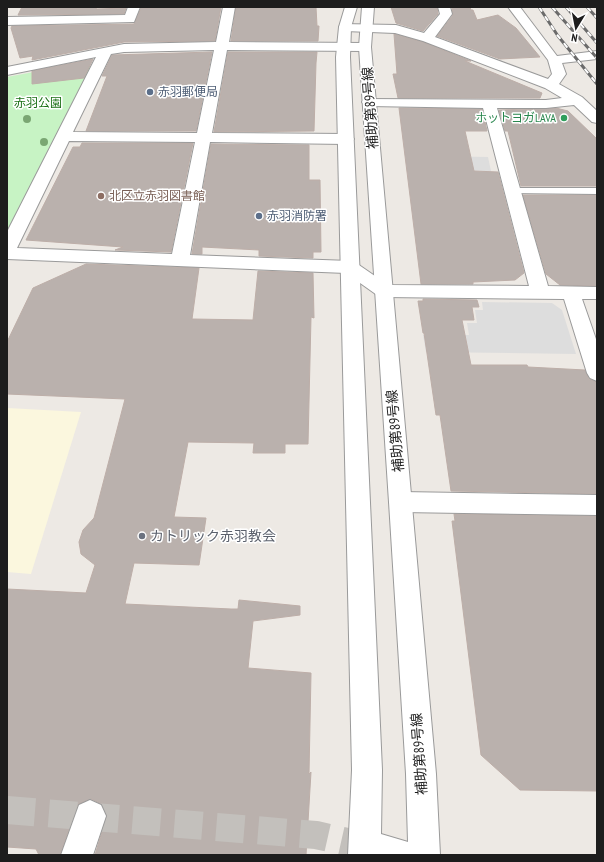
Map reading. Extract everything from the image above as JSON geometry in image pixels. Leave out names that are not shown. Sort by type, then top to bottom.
[{"type":"street","points":[[180,260],[229,7]]},
{"type":"street","name":"補助第89号線","points":[[365,850],[367,770],[346,139],[351,27],[368,7]]},
{"type":"street","points":[[427,38],[446,14],[444,7]]},
{"type":"street","points":[[514,7],[554,60],[559,74],[550,85]]},
{"type":"street","points":[[7,21],[132,13],[124,48]]},
{"type":"street","points":[[351,27],[365,47]]},
{"type":"street","points":[[7,70],[105,53],[124,48],[221,46],[351,27],[396,29],[427,38],[550,85],[577,100],[597,119]]},
{"type":"street","name":"補助第89号線","points":[[351,27],[365,47],[421,774],[424,855]]},
{"type":"street","points":[[7,249],[105,53]]},
{"type":"street","points":[[554,60],[597,55]]},
{"type":"street","points":[[369,102],[546,104],[577,100]]},
{"type":"street","points":[[489,103],[540,292]]},
{"type":"street","points":[[64,136],[203,136],[346,139]]},
{"type":"street","points":[[7,253],[350,267],[384,291],[597,293]]},
{"type":"street","points":[[571,293],[597,373]]},
{"type":"street","points":[[401,502],[597,505]]},
{"type":"street","points":[[77,855],[90,816]]},
{"type":"street","points":[[365,850],[401,855]]},
{"type":"lane","points":[[512,191],[597,191]]},
{"type":"shaded area","points":[[433,156],[488,157],[491,171],[435,170]]},
{"type":"shaded area","points":[[482,302],[552,303],[562,310],[576,354],[426,352],[423,335],[469,335],[467,323],[477,323],[475,310],[483,310]]},
{"type":"shaded area","points":[[7,408],[81,412],[31,574],[7,572]]},
{"type":"green space","name":"赤羽公園","points":[[82,63],[91,67],[7,231],[7,77]]},
{"type":"building","points":[[22,7],[97,7],[96,9],[126,8],[124,14],[18,15]]},
{"type":"building","points":[[221,7],[215,41],[124,42],[32,60],[33,56],[20,58],[11,28],[12,26],[134,24],[141,8]]},
{"type":"building","points":[[236,7],[316,7],[317,26],[319,26],[318,41],[231,41]]},
{"type":"building","points":[[391,7],[437,7],[438,14],[423,31],[396,23]]},
{"type":"building","points":[[452,7],[470,7],[471,10],[473,10],[477,20],[498,15],[516,28],[540,57],[500,59],[437,36],[453,15]]},
{"type":"building","points":[[394,34],[423,42],[471,61],[465,61],[542,93],[540,98],[398,98],[393,74],[397,74]]},
{"type":"building","name":"赤羽郵便局","points":[[212,52],[196,131],[86,131],[107,76],[102,76],[112,55]]},
{"type":"building","points":[[228,52],[317,52],[314,131],[214,132]]},
{"type":"building","points":[[93,59],[84,78],[32,84],[32,71]]},
{"type":"building","points":[[399,108],[482,109],[487,131],[465,131],[474,171],[498,172],[524,273],[515,280],[473,282],[473,284],[421,284]]},
{"type":"building","points":[[556,108],[568,111],[597,139],[597,186],[521,186],[508,131],[505,131],[499,110]]},
{"type":"building","points":[[82,143],[193,143],[171,252],[115,250],[123,247],[26,240],[73,147],[80,147]]},
{"type":"building","name":"赤羽消防署","points":[[211,144],[309,145],[309,180],[320,180],[321,252],[313,252],[313,258],[259,256],[259,250],[202,247],[202,254],[192,254]]},
{"type":"building","points":[[523,195],[597,195],[597,286],[560,285],[546,274]]},
{"type":"building","points":[[86,264],[199,268],[192,319],[253,320],[258,271],[313,273],[314,318],[311,317],[308,444],[285,444],[285,453],[253,453],[254,443],[188,442],[174,517],[206,518],[199,565],[134,563],[125,604],[238,609],[239,600],[300,606],[300,615],[253,621],[248,668],[311,673],[309,774],[311,772],[306,855],[95,855],[107,815],[102,804],[91,799],[78,804],[60,855],[39,855],[36,849],[7,847],[7,589],[86,593],[95,565],[81,554],[79,542],[83,530],[94,518],[125,399],[7,394],[7,342],[33,288]]},
{"type":"building","points":[[423,299],[477,300],[479,307],[472,307],[474,320],[462,320],[471,365],[527,365],[528,367],[585,370],[589,379],[597,382],[597,494],[451,491],[440,415],[436,415],[418,301],[423,301]]},
{"type":"building","points":[[454,514],[597,516],[597,791],[520,790],[481,755],[452,521],[455,521]]},
{"type":"tunnel","points":[[7,810],[316,835],[365,846]]},
{"type":"railway","points":[[539,7],[558,36],[597,84]]},
{"type":"railway","points":[[552,7],[597,58]]},
{"type":"railway","points":[[566,7],[597,43]]},
{"type":"railway","points":[[587,7],[597,18]]},
{"type":"place","name":"赤羽郵便局","points":[[150,92]]},
{"type":"place","name":"ホットヨガLAVA","points":[[564,118]]},
{"type":"place","name":"北区立赤羽図書館","points":[[101,196]]},
{"type":"place","name":"赤羽消防署","points":[[259,216]]},
{"type":"place","name":"カトリック赤羽教会","points":[[142,536]]}]
